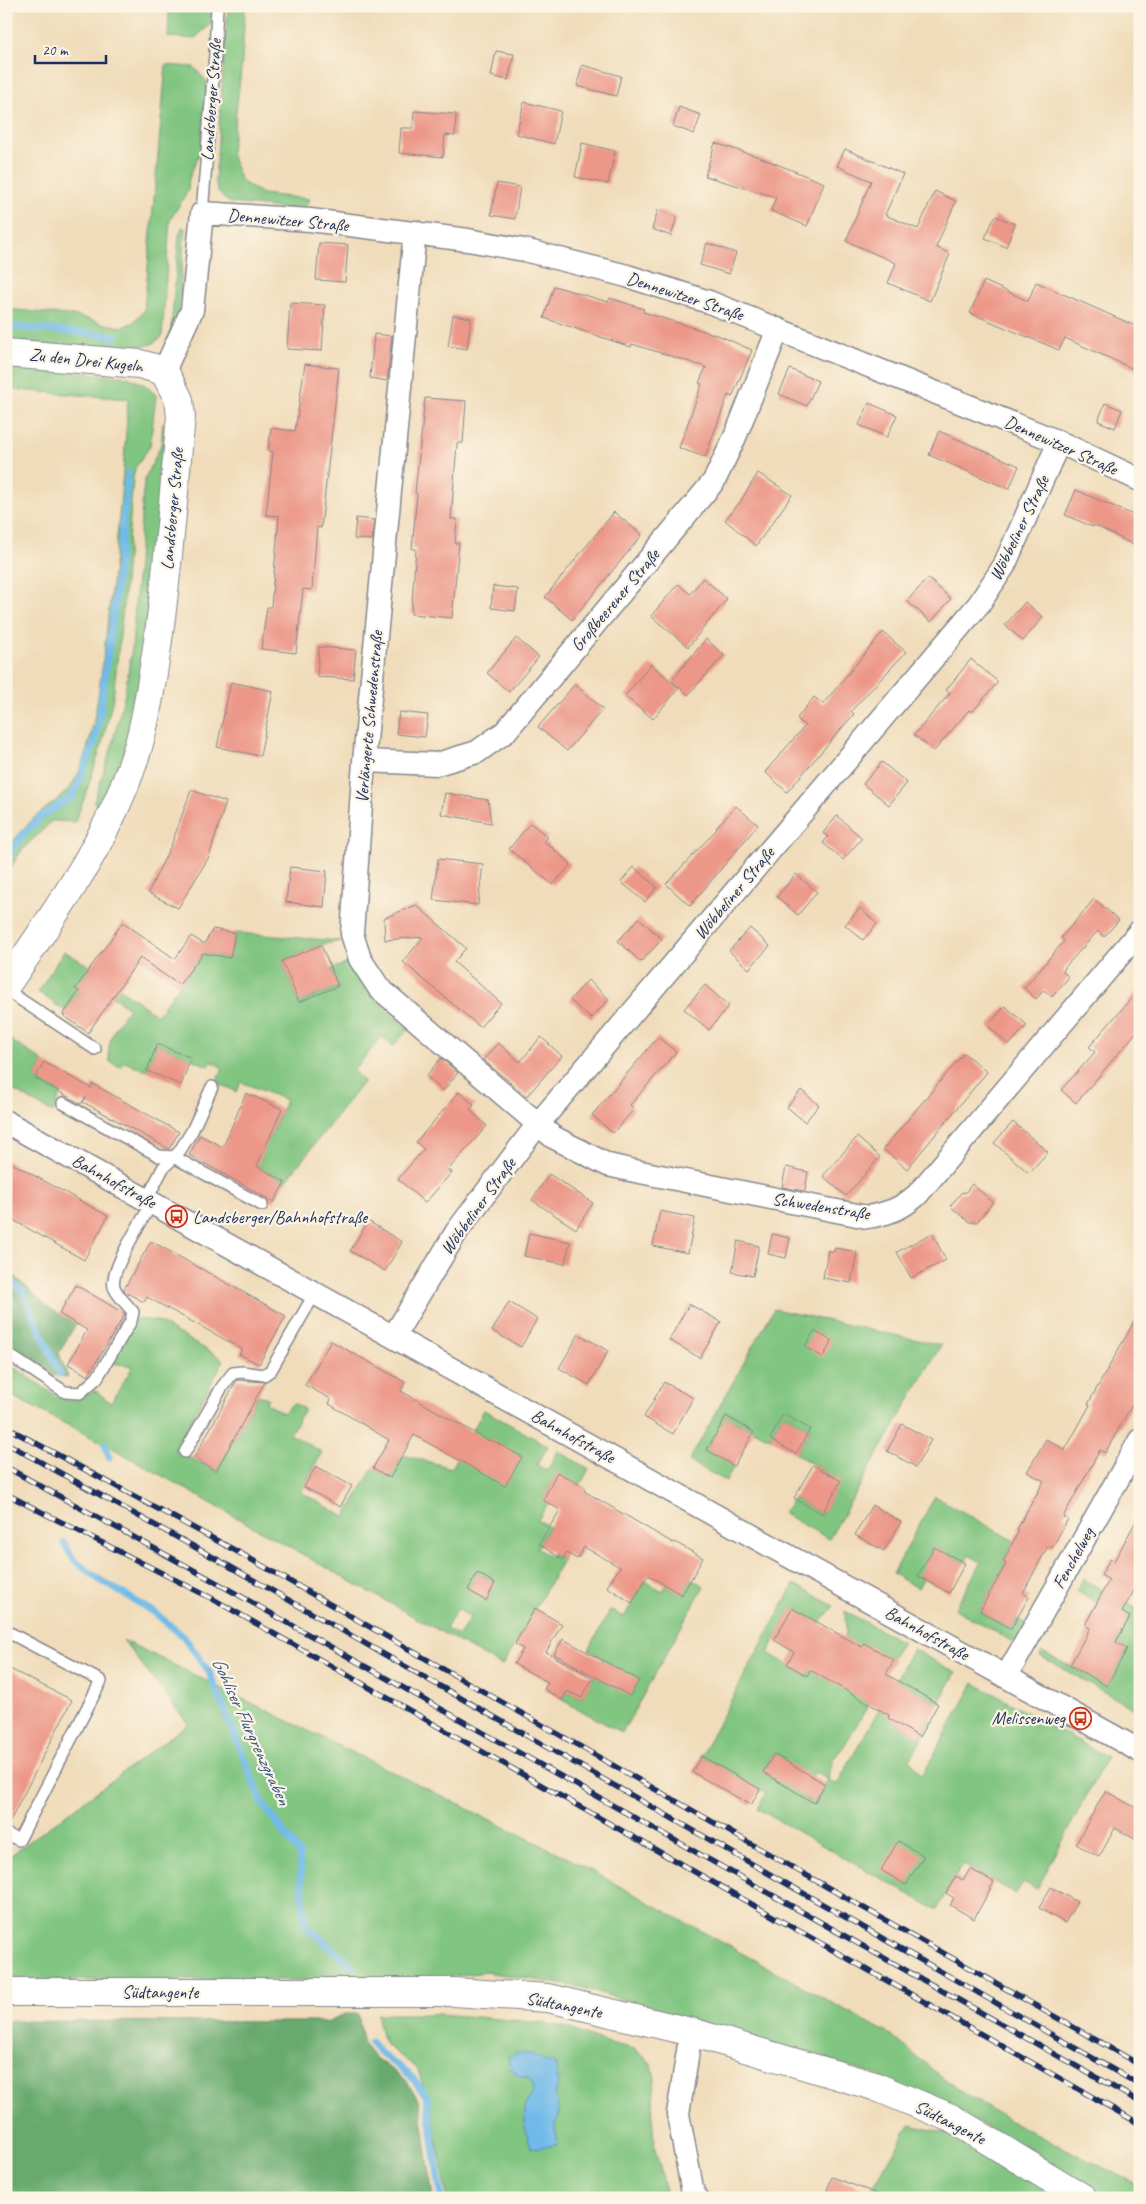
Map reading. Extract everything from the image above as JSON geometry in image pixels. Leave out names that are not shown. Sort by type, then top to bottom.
[{"type":"street","name":"Dennewitzer Straße","points":[[202,213],[310,220],[415,232],[524,250],[627,276],[709,302],[778,329],[1060,442],[1140,480]]},
{"type":"street","name":"Landsberger Straße","points":[[6,985],[79,878],[118,803],[138,747],[162,615],[181,416],[178,400],[164,371],[192,310],[202,213]]},
{"type":"street","name":"Verlängerte Schwedenstraße","points":[[415,232],[364,762],[352,934],[360,959],[379,988],[538,1124]]},
{"type":"street","name":"Großbeerener Straße","points":[[364,762],[437,764],[478,752],[505,732],[714,481],[735,437],[778,329]]},
{"type":"street","name":"Zu den Drei Kugeln","points":[[6,353],[140,364],[164,371]]},
{"type":"street","name":"Wöbbeliner Straße","points":[[394,1336],[457,1230],[538,1124],[979,604],[1004,566],[1060,442]]},
{"type":"street","name":"Schwedenstraße","points":[[538,1124],[553,1137],[608,1165],[849,1214],[867,1217],[886,1214],[902,1208],[917,1196],[1140,931]]},
{"type":"street","name":"Bahnhofstraße","points":[[6,1122],[1140,1751]]},
{"type":"street","name":"Fenchelweg","points":[[1006,1677],[1140,1440]]},
{"type":"street","name":"Südtangente","points":[[6,1992],[463,1993],[548,1998],[690,2032],[874,2086],[950,2118],[1083,2198]]},
{"type":"street","points":[[690,2032],[678,2114],[696,2198]]},
{"type":"lane","name":"Landsberger Straße","points":[[202,213],[217,6]]},
{"type":"lane","points":[[6,990],[95,1049]]},
{"type":"lane","points":[[6,1353],[65,1392],[80,1392],[97,1378],[131,1321],[133,1312],[118,1295],[113,1285],[116,1269],[163,1168],[174,1157],[192,1131],[212,1087]]},
{"type":"lane","points":[[63,1104],[159,1156],[174,1157],[262,1205]]},
{"type":"lane","points":[[185,1452],[228,1378],[233,1373],[242,1372],[264,1375],[271,1370],[315,1293]]},
{"type":"lane","points":[[6,1631],[102,1681],[19,1840],[6,1834]]},
{"type":"green space","points":[[169,6],[212,6],[212,23],[194,39],[168,37]]},
{"type":"green space","points":[[228,6],[245,6],[242,61],[231,154],[241,181],[262,194],[310,199],[302,210],[230,203],[218,191],[215,181]]},
{"type":"green space","points":[[166,65],[194,67],[207,82],[201,149],[189,178],[188,191],[170,220],[162,337],[152,344],[128,350],[6,342],[6,309],[77,316],[122,327],[132,323],[144,311]]},
{"type":"green space","points":[[182,227],[185,228],[178,319],[171,330],[179,235]]},
{"type":"green space","points":[[6,364],[128,377],[145,385],[156,395],[150,446],[135,468],[133,479],[123,608],[113,698],[102,744],[75,822],[52,821],[22,850],[6,875],[6,849],[30,822],[60,798],[69,788],[80,769],[86,752],[102,670],[122,488],[128,399],[6,389]]},
{"type":"green space","points":[[163,422],[167,446],[147,659],[129,740],[102,805],[98,805],[94,802],[111,749],[124,697],[132,648],[145,478],[161,445]]},
{"type":"green space","points":[[235,933],[341,941],[321,945],[282,961],[299,1002],[338,987],[331,969],[348,963],[376,998],[409,1029],[393,1046],[382,1037],[353,1071],[364,1081],[285,1182],[241,1157],[268,1142],[286,1100],[241,1082],[237,1092],[216,1082],[223,1068],[211,1061],[208,1066],[157,1044],[147,1071],[125,1062],[120,1067],[110,1062],[110,1040],[129,1008],[113,997],[119,988],[157,1015],[203,953],[230,958]]},
{"type":"green space","points":[[64,951],[91,967],[76,989],[79,991],[65,1011],[38,992]]},
{"type":"green space","points":[[6,1037],[44,1062],[35,1078],[61,1093],[53,1113],[6,1086]]},
{"type":"green space","points":[[6,1268],[48,1307],[76,1324],[59,1353],[68,1377],[52,1375],[6,1341]]},
{"type":"green space","points":[[774,1309],[941,1345],[829,1539],[783,1513],[794,1498],[822,1514],[840,1481],[796,1454],[810,1429],[783,1414],[770,1438],[726,1417],[707,1450],[734,1466],[726,1481],[689,1461]]},
{"type":"green space","points":[[136,1319],[157,1321],[224,1360],[175,1450],[216,1471],[258,1395],[268,1398],[266,1403],[283,1413],[293,1403],[304,1409],[290,1434],[322,1452],[301,1492],[345,1517],[373,1468],[390,1478],[403,1455],[452,1468],[484,1410],[548,1446],[537,1465],[547,1471],[558,1451],[589,1469],[580,1485],[557,1473],[543,1500],[548,1503],[538,1520],[549,1527],[537,1548],[550,1557],[552,1553],[563,1560],[502,1666],[116,1450],[6,1393],[6,1362],[61,1399],[75,1400],[96,1391],[111,1403],[133,1366],[111,1363]],"holes":[[[477,1573],[495,1583],[486,1600],[468,1590]],[[457,1609],[470,1617],[459,1636],[446,1629]]]},
{"type":"green space","points":[[935,1496],[1014,1541],[1003,1562],[1006,1563],[980,1611],[1011,1629],[1017,1619],[1026,1624],[1015,1643],[955,1609],[981,1562],[969,1555],[965,1563],[934,1547],[919,1576],[923,1579],[918,1588],[893,1574]]},
{"type":"green space","points":[[691,1579],[704,1586],[622,1733],[562,1700],[567,1691],[582,1698],[603,1658],[589,1650],[610,1610],[624,1617],[645,1581],[663,1591],[666,1585],[682,1594]]},
{"type":"green space","points":[[1083,1579],[1140,1611],[1140,1712],[1040,1656],[1042,1652],[1107,1685],[1127,1649],[1116,1642],[1130,1617],[1099,1600],[1097,1603],[1076,1591]]},
{"type":"green space","points":[[794,1584],[834,1606],[819,1624],[792,1608],[768,1653],[807,1676],[813,1665],[829,1668],[846,1634],[845,1611],[902,1642],[891,1659],[869,1704],[844,1746],[833,1759],[828,1780],[837,1784],[913,1649],[956,1673],[938,1704],[906,1686],[888,1718],[919,1737],[929,1720],[932,1721],[910,1760],[922,1776],[974,1683],[1107,1757],[1037,1889],[1023,1882],[1016,1894],[962,1864],[937,1910],[758,1809],[766,1793],[701,1756]],"holes":[[[774,1754],[784,1760],[773,1778],[763,1772]],[[815,1772],[828,1780],[814,1803],[801,1796]]]},
{"type":"green space","points":[[123,1640],[570,1859],[891,2035],[946,2081],[1010,2121],[1140,2186],[1140,2198],[1107,2198],[980,2124],[879,2076],[580,1987],[486,1972],[423,1980],[6,1980],[6,1859],[188,1724]]},
{"type":"green space","points":[[345,2014],[358,2014],[364,2045],[374,2057],[406,2080],[420,2102],[433,2198],[6,2198],[6,2021],[326,2022]]},
{"type":"green space","points":[[377,2014],[441,2014],[544,2023],[568,2028],[595,2039],[634,2049],[644,2056],[652,2066],[655,2077],[652,2118],[655,2149],[668,2198],[447,2198],[437,2140],[418,2069],[386,2045]]},
{"type":"green space","points":[[910,2125],[949,2134],[1062,2198],[866,2198]]},
{"type":"water","points":[[517,2053],[531,2054],[556,2065],[558,2083],[555,2096],[559,2111],[555,2126],[557,2145],[532,2148],[528,2139],[525,2109],[534,2087],[528,2077],[519,2076],[510,2068],[508,2057]]},
{"type":"building","points":[[496,51],[514,54],[508,80],[491,76]]},
{"type":"building","points":[[582,65],[621,76],[616,96],[577,86]]},
{"type":"building","points":[[524,102],[561,111],[554,144],[516,134]]},
{"type":"building","points":[[679,107],[701,115],[694,134],[673,126]]},
{"type":"building","points":[[414,111],[456,114],[455,136],[445,135],[443,157],[399,153],[401,128],[413,128]]},
{"type":"building","points":[[582,143],[615,151],[608,184],[575,177]]},
{"type":"building","points":[[715,143],[759,157],[824,183],[807,226],[771,211],[776,197],[705,176]]},
{"type":"building","points":[[845,149],[903,174],[885,215],[918,229],[935,191],[956,201],[936,247],[950,254],[930,301],[888,283],[896,263],[846,241],[871,181],[837,166]]},
{"type":"building","points":[[497,183],[520,187],[515,219],[491,215]]},
{"type":"building","points":[[658,210],[677,217],[671,236],[652,229]]},
{"type":"building","points":[[995,216],[1015,224],[1006,247],[985,238]]},
{"type":"building","points":[[319,243],[348,245],[345,282],[316,280]]},
{"type":"building","points":[[707,243],[736,253],[729,274],[700,265]]},
{"type":"building","points":[[984,281],[1028,301],[1036,282],[1140,328],[1140,372],[1065,338],[1059,350],[970,313]]},
{"type":"building","points":[[554,286],[608,302],[610,298],[644,309],[643,312],[720,336],[752,350],[732,397],[728,395],[705,457],[679,448],[702,384],[699,383],[706,367],[632,344],[631,347],[544,318]]},
{"type":"building","points":[[290,303],[325,305],[322,351],[287,349]]},
{"type":"building","points":[[453,315],[471,318],[467,349],[448,346]]},
{"type":"building","points":[[374,334],[392,336],[387,381],[370,378]]},
{"type":"building","points":[[305,364],[339,368],[321,528],[317,527],[312,590],[303,589],[296,653],[261,649],[267,607],[271,607],[279,516],[266,515],[273,452],[268,451],[271,428],[295,431]]},
{"type":"building","points":[[790,369],[818,381],[807,406],[779,394]]},
{"type":"building","points":[[425,398],[466,401],[463,443],[457,443],[451,519],[457,519],[455,543],[459,543],[452,618],[411,614],[416,549],[412,549],[417,494],[415,493]]},
{"type":"building","points":[[869,403],[897,415],[887,437],[859,425]]},
{"type":"building","points":[[1105,403],[1122,410],[1115,428],[1098,421]]},
{"type":"building","points":[[939,431],[1019,466],[1009,489],[929,455]]},
{"type":"building","points":[[758,473],[792,495],[756,546],[725,520],[740,502]]},
{"type":"building","points":[[1076,490],[1140,518],[1140,548],[1094,525],[1093,527],[1065,515]]},
{"type":"building","points":[[614,512],[642,535],[572,620],[545,597]]},
{"type":"building","points":[[356,518],[374,520],[372,540],[354,539]]},
{"type":"building","points":[[703,578],[727,599],[688,647],[651,616],[678,584],[690,594]]},
{"type":"building","points":[[928,578],[951,599],[931,622],[907,601]]},
{"type":"building","points":[[493,586],[518,589],[515,611],[491,608]]},
{"type":"building","points":[[1025,602],[1043,617],[1023,641],[1005,625]]},
{"type":"building","points":[[883,632],[906,652],[851,711],[854,714],[787,792],[765,772],[805,726],[797,718],[814,697],[823,704]]},
{"type":"building","points":[[516,638],[539,657],[509,692],[487,673]]},
{"type":"building","points":[[706,639],[724,655],[688,695],[672,680]]},
{"type":"building","points":[[319,647],[356,650],[353,679],[317,677]]},
{"type":"building","points":[[971,659],[998,682],[972,712],[969,710],[934,751],[914,735],[950,693],[946,690]]},
{"type":"building","points":[[651,664],[679,688],[653,719],[625,696]]},
{"type":"building","points":[[231,682],[273,691],[260,756],[217,747]]},
{"type":"building","points":[[575,684],[603,709],[567,751],[538,727]]},
{"type":"building","points":[[399,712],[428,715],[425,737],[396,734]]},
{"type":"building","points":[[882,762],[907,783],[889,805],[863,784]]},
{"type":"building","points":[[191,790],[226,802],[209,857],[178,908],[148,893],[172,843]]},
{"type":"building","points":[[445,793],[488,800],[491,823],[441,814]]},
{"type":"building","points":[[736,806],[758,825],[690,906],[666,884]]},
{"type":"building","points":[[837,816],[862,838],[843,860],[823,843],[828,837],[823,833]]},
{"type":"building","points":[[530,823],[548,837],[544,841],[571,864],[553,885],[509,849]]},
{"type":"building","points":[[438,859],[483,864],[478,905],[433,900]]},
{"type":"building","points":[[290,867],[327,871],[324,907],[286,902]]},
{"type":"building","points":[[634,867],[657,887],[645,902],[621,882]]},
{"type":"building","points":[[796,874],[817,892],[798,915],[777,897]]},
{"type":"building","points":[[1094,899],[1119,920],[1104,937],[1098,931],[1065,967],[1063,972],[1069,977],[1052,997],[1044,990],[1036,999],[1024,988],[1064,941],[1061,938]]},
{"type":"building","points":[[416,905],[466,948],[454,962],[501,1003],[480,1027],[403,962],[423,937],[385,940],[384,918]]},
{"type":"building","points":[[860,908],[877,924],[863,940],[845,925]]},
{"type":"building","points":[[639,918],[662,939],[641,962],[618,941]]},
{"type":"building","points":[[123,922],[175,959],[191,936],[204,944],[213,929],[235,933],[230,958],[203,953],[179,985],[140,958],[88,1033],[63,1015],[79,991],[75,989]]},
{"type":"building","points":[[750,928],[770,946],[749,969],[729,951]]},
{"type":"building","points":[[321,945],[338,986],[299,1002],[282,961]]},
{"type":"building","points":[[588,980],[609,999],[591,1019],[570,1000]]},
{"type":"building","points":[[705,985],[729,1006],[709,1030],[684,1009]]},
{"type":"building","points":[[1140,988],[1140,1028],[1076,1103],[1061,1090],[1095,1052],[1089,1047]]},
{"type":"building","points":[[1005,1006],[1027,1025],[1009,1045],[988,1026]]},
{"type":"building","points":[[541,1037],[562,1056],[527,1096],[483,1060],[498,1043],[520,1062]]},
{"type":"building","points":[[658,1037],[676,1052],[630,1105],[634,1109],[613,1133],[592,1115]]},
{"type":"building","points":[[157,1044],[191,1058],[181,1085],[147,1071]]},
{"type":"building","points":[[964,1053],[987,1072],[907,1169],[883,1149]]},
{"type":"building","points":[[441,1058],[458,1073],[443,1091],[426,1076]]},
{"type":"building","points":[[44,1062],[91,1088],[93,1084],[179,1132],[169,1149],[83,1102],[86,1097],[81,1104],[35,1078]]},
{"type":"building","points":[[801,1090],[819,1105],[805,1122],[787,1107]]},
{"type":"building","points":[[459,1092],[474,1105],[470,1110],[487,1126],[448,1170],[452,1172],[425,1203],[398,1179],[424,1149],[416,1142]]},
{"type":"building","points":[[246,1093],[282,1109],[257,1166],[285,1182],[274,1202],[189,1155],[200,1135],[223,1147]]},
{"type":"building","points":[[1013,1122],[1048,1152],[1029,1173],[994,1143]]},
{"type":"building","points":[[857,1137],[880,1157],[846,1196],[823,1176]]},
{"type":"building","points":[[6,1160],[108,1216],[84,1260],[6,1216]]},
{"type":"building","points":[[786,1167],[808,1172],[805,1191],[782,1187]]},
{"type":"building","points":[[549,1174],[593,1203],[576,1229],[532,1200]]},
{"type":"building","points":[[972,1184],[993,1202],[977,1222],[969,1222],[950,1206]]},
{"type":"building","points":[[660,1211],[695,1218],[688,1253],[653,1246]]},
{"type":"building","points":[[368,1221],[402,1242],[385,1271],[350,1251]]},
{"type":"building","points":[[529,1233],[570,1242],[565,1264],[524,1256]]},
{"type":"building","points":[[932,1233],[946,1260],[911,1278],[897,1252]]},
{"type":"building","points":[[772,1234],[790,1238],[786,1258],[768,1254]]},
{"type":"building","points":[[151,1241],[286,1316],[259,1364],[239,1354],[242,1349],[147,1297],[144,1302],[125,1292],[124,1289]]},
{"type":"building","points":[[738,1241],[759,1246],[753,1276],[732,1272]]},
{"type":"building","points":[[835,1248],[857,1252],[851,1283],[823,1278],[828,1250],[834,1252]]},
{"type":"building","points":[[76,1285],[125,1314],[88,1376],[68,1364],[87,1330],[59,1314]]},
{"type":"building","points":[[509,1302],[537,1319],[521,1347],[492,1331]]},
{"type":"building","points":[[689,1304],[721,1322],[700,1358],[669,1340]]},
{"type":"building","points":[[1140,1311],[1140,1391],[1105,1453],[1100,1450],[1063,1517],[1068,1519],[1052,1548],[1048,1546],[1023,1593],[1029,1597],[1011,1629],[980,1611],[1006,1564],[1003,1562],[1019,1530],[1017,1529],[1044,1481],[1027,1472],[1046,1439],[1065,1450],[1090,1405],[1088,1404]]},
{"type":"building","points":[[814,1331],[832,1341],[823,1357],[805,1347]]},
{"type":"building","points":[[579,1334],[608,1351],[589,1385],[559,1368]]},
{"type":"building","points":[[331,1341],[405,1382],[401,1391],[489,1441],[490,1439],[522,1457],[505,1486],[414,1435],[390,1478],[373,1468],[389,1440],[329,1404],[331,1399],[305,1385]]},
{"type":"building","points":[[237,1380],[265,1382],[216,1471],[194,1458]]},
{"type":"building","points":[[664,1382],[693,1398],[673,1434],[644,1417]]},
{"type":"building","points":[[783,1414],[810,1429],[796,1454],[770,1439]]},
{"type":"building","points":[[726,1416],[754,1432],[734,1466],[707,1450]]},
{"type":"building","points":[[902,1424],[931,1440],[916,1467],[887,1451]]},
{"type":"building","points":[[813,1465],[841,1481],[822,1514],[794,1498]]},
{"type":"building","points":[[316,1466],[352,1486],[340,1507],[304,1487]]},
{"type":"building","points":[[557,1472],[586,1488],[584,1491],[673,1543],[675,1542],[703,1558],[682,1595],[648,1575],[632,1603],[607,1587],[620,1567],[584,1547],[577,1559],[566,1553],[563,1560],[539,1544],[560,1510],[543,1500]]},
{"type":"building","points":[[872,1505],[901,1522],[884,1551],[855,1535]]},
{"type":"building","points":[[1140,1514],[1140,1580],[1122,1612],[1130,1617],[1116,1642],[1127,1649],[1107,1686],[1070,1665],[1090,1628],[1085,1625],[1109,1580],[1101,1575],[1110,1559],[1114,1561]]},
{"type":"building","points":[[934,1547],[965,1563],[949,1593],[918,1576]]},
{"type":"building","points":[[477,1573],[495,1583],[486,1601],[468,1590]]},
{"type":"building","points":[[535,1608],[562,1624],[546,1652],[593,1678],[582,1698],[567,1691],[562,1700],[544,1689],[548,1682],[514,1664],[523,1649],[515,1644]]},
{"type":"building","points":[[792,1608],[862,1647],[864,1643],[894,1660],[886,1674],[938,1704],[919,1737],[888,1718],[889,1715],[810,1670],[807,1676],[787,1664],[794,1652],[774,1640]]},
{"type":"building","points":[[563,1639],[639,1680],[630,1696],[554,1654]]},
{"type":"building","points":[[6,1667],[72,1700],[7,1827],[6,1827]]},
{"type":"building","points":[[774,1754],[825,1784],[814,1803],[763,1772]]},
{"type":"building","points":[[701,1756],[760,1789],[751,1805],[692,1772]]},
{"type":"building","points":[[1105,1791],[1140,1810],[1140,1842],[1115,1828],[1099,1857],[1076,1844]]},
{"type":"building","points":[[898,1841],[924,1856],[906,1885],[881,1870]]},
{"type":"building","points":[[970,1869],[994,1882],[974,1919],[950,1905],[954,1898],[946,1893],[956,1876],[963,1880]]},
{"type":"building","points":[[1051,1887],[1077,1902],[1065,1923],[1039,1908]]},
{"type":"building","points":[[832,2177],[883,2196],[882,2198],[824,2198]]},
{"type":"waterway","points":[[6,326],[116,336]]},
{"type":"waterway","points":[[6,859],[22,835],[41,817],[73,796],[94,743],[99,720],[115,599],[128,473]]},
{"type":"waterway","name":"Gohliser Flurgrenzgraben","points":[[6,1278],[22,1291],[60,1374]]},
{"type":"waterway","name":"Gohliser Flurgrenzgraben","points":[[105,1444],[109,1457]]},
{"type":"waterway","name":"Gohliser Flurgrenzgraben","points":[[64,1543],[74,1560],[100,1580],[154,1612],[184,1637],[209,1672],[262,1803],[299,1853],[305,1925],[353,1967]]},
{"type":"waterway","name":"Gohliser Flurgrenzgraben","points":[[371,2042],[379,2052],[411,2076],[427,2097],[441,2198]]},
{"type":"railway","points":[[6,1427],[238,1552],[1140,2065]]},
{"type":"railway","points":[[6,1443],[229,1566],[1140,2085]]},
{"type":"railway","points":[[6,1467],[219,1584],[1140,2102]]},
{"type":"railway","points":[[6,1494],[211,1598],[1140,2124]]},
{"type":"place","name":"Landsberger/Bahnhofstraße","points":[[177,1217]]},
{"type":"place","name":"Melissenweg","points":[[1081,1718]]}]
